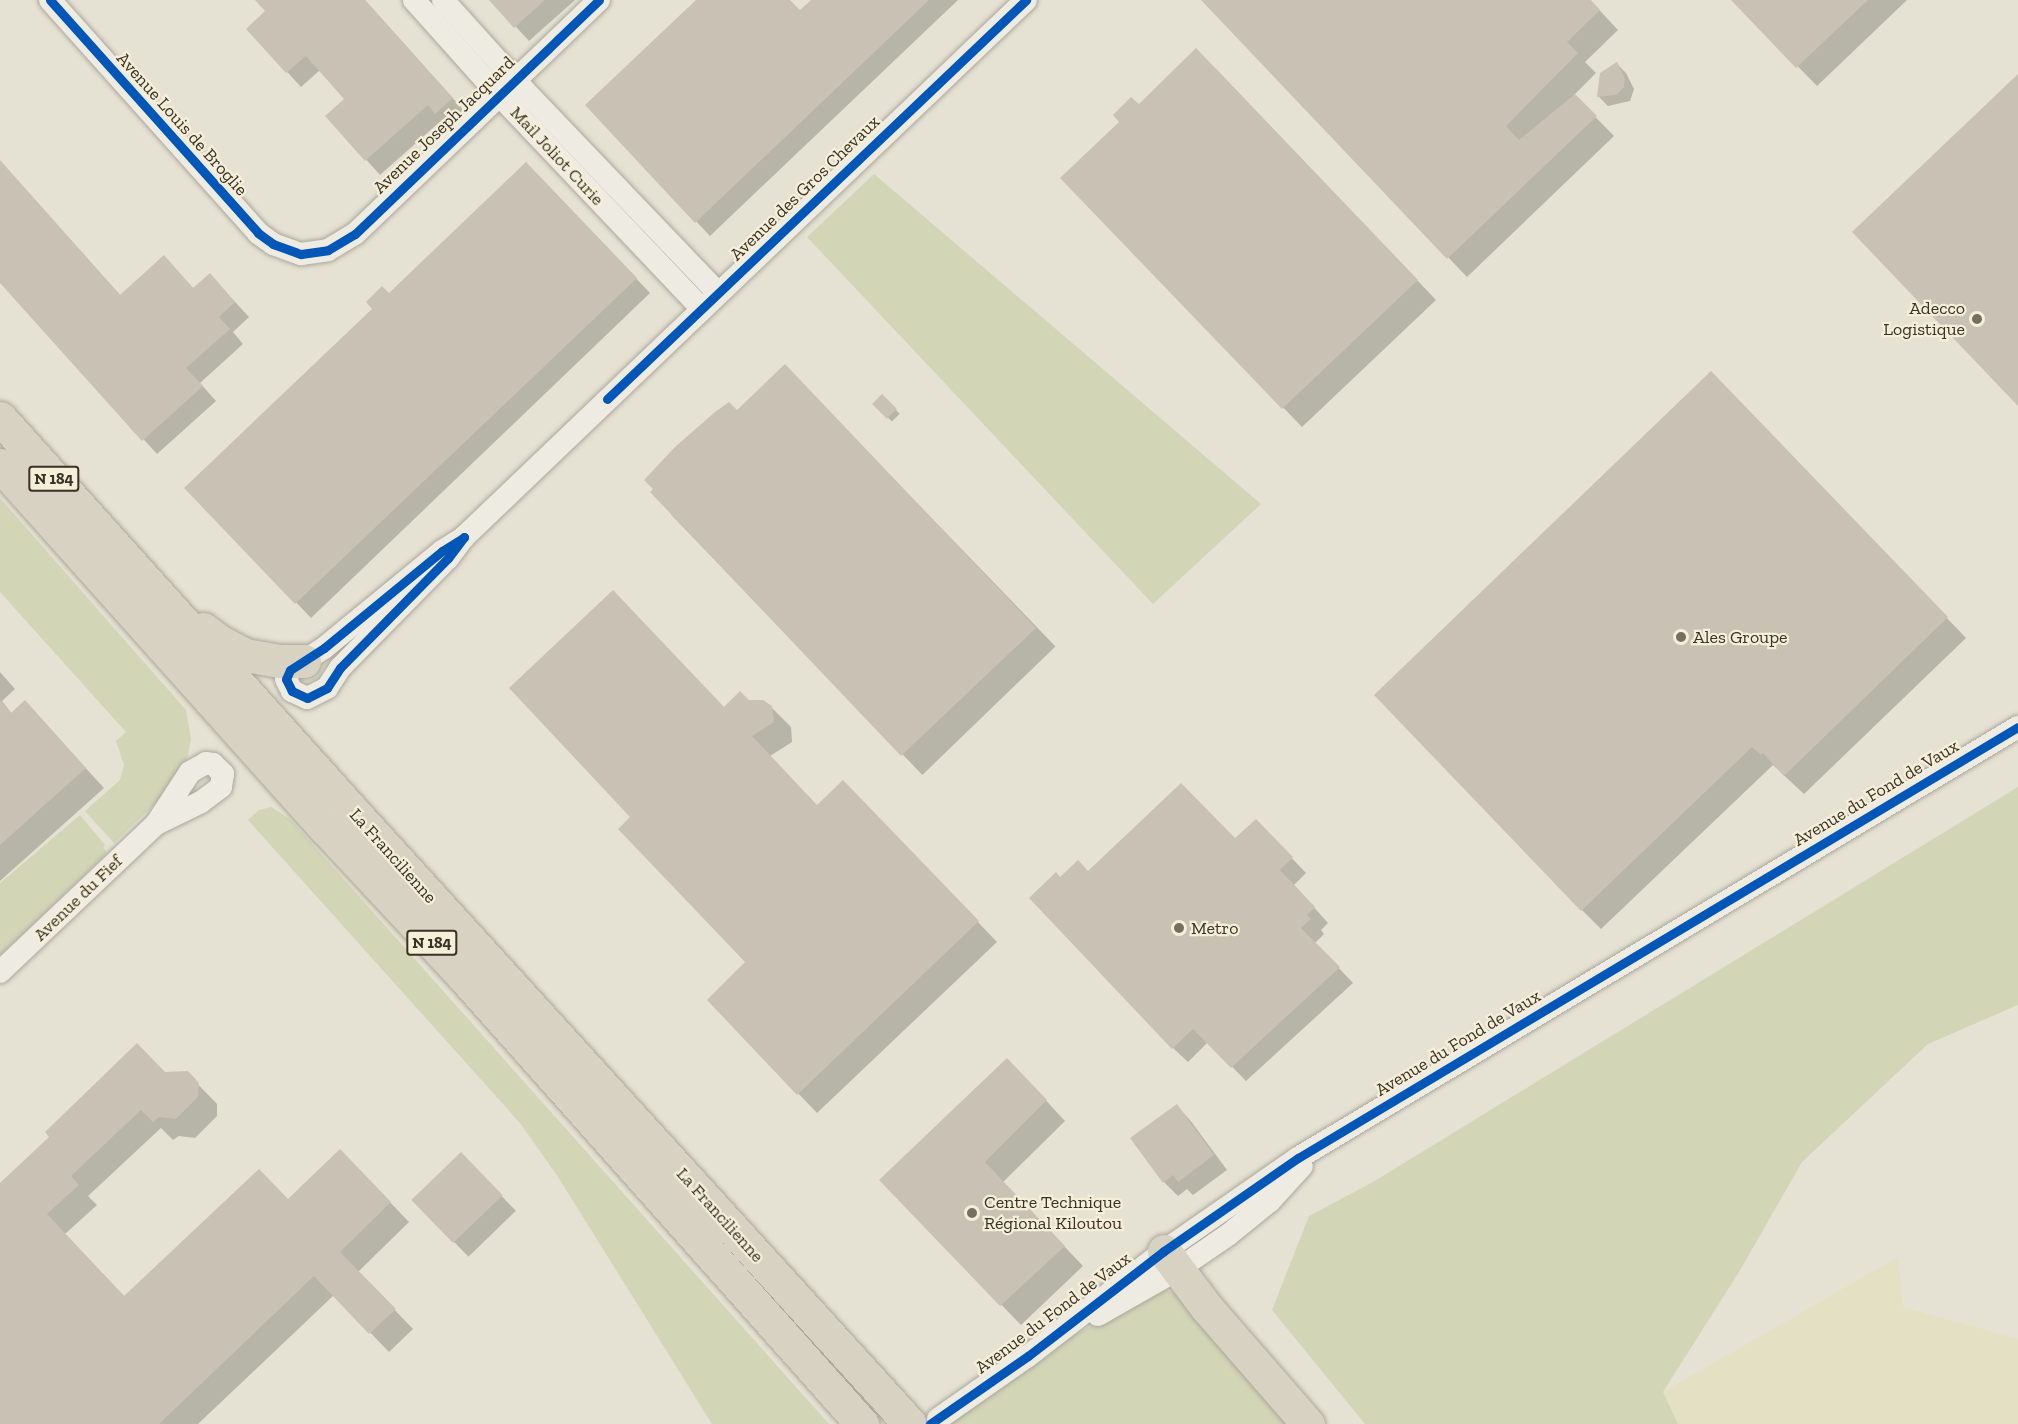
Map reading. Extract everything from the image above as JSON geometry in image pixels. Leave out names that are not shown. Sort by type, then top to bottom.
[{"type":"highway","name":"La Francilienne","points":[[0,418],[109,540],[924,1421]]},
{"type":"highway","name":"La Francilienne","points":[[0,465],[326,829],[464,977],[862,1424]]},
{"type":"highway","points":[[109,540],[219,641],[253,657],[279,661],[304,661]]},
{"type":"highway","points":[[1170,1261],[1308,1424]]},
{"type":"street","name":"Avenue Louis de Broglie","points":[[50,0],[258,233],[273,244],[301,254]]},
{"type":"street","name":"Mail Joliot Curie","points":[[414,0],[718,293]]},
{"type":"street","name":"Mail Joliot Curie","points":[[442,0],[507,88],[702,309]]},
{"type":"street","name":"Avenue Joseph Jacquard","points":[[301,254],[328,250],[354,234],[599,0]]},
{"type":"street","name":"Avenue des Gros Chevaux","points":[[464,537],[1026,0]]},
{"type":"street","points":[[464,537],[448,558],[340,668],[327,688],[307,698],[292,691],[286,679],[290,670],[324,648],[442,551],[464,537]]},
{"type":"street","name":"Avenue du Fond de Vaux","points":[[924,1421],[1028,1356],[1170,1261],[1253,1216],[1301,1167],[1346,1131],[1581,987],[2018,727]]},
{"type":"street","name":"Avenue du Fief","points":[[0,972],[156,824]]},
{"type":"shaded area","points":[[1898,1257],[1903,1307],[2018,1339],[2018,1424],[1678,1424],[1663,1392]]},
{"type":"green space","points":[[874,174],[1261,504],[1153,604],[807,237]]},
{"type":"green space","points":[[0,498],[186,710],[191,739],[186,765],[165,794],[114,843],[85,811],[120,780],[124,765],[116,741],[126,732],[0,592]]},
{"type":"green space","points":[[2018,787],[2018,1005],[1928,1044],[1802,1162],[1739,1272],[1663,1392],[1678,1424],[1365,1424],[1272,1310],[1309,1216],[1373,1182]]},
{"type":"green space","points":[[271,807],[290,819],[829,1424],[712,1424],[558,1177],[520,1123],[248,820],[259,810]]},
{"type":"green space","points":[[80,815],[105,845],[103,847],[107,853],[0,956],[0,883]]},
{"type":"green space","points":[[1163,1290],[1175,1293],[1193,1308],[1294,1424],[950,1424],[1070,1338],[1152,1291]]},
{"type":"building","points":[[255,0],[365,0],[453,98],[435,114],[428,105],[365,161],[325,116],[344,99],[306,56],[286,73],[246,29],[265,11]]},
{"type":"building","points":[[489,0],[545,0],[514,28]]},
{"type":"building","points":[[696,0],[790,0],[800,10],[811,0],[929,0],[695,223],[585,105]]},
{"type":"building","points":[[1201,0],[1591,0],[1600,10],[1567,42],[1578,53],[1506,126],[1519,140],[1575,94],[1597,116],[1447,259]]},
{"type":"building","points":[[1731,0],[1868,0],[1796,68]]},
{"type":"building","points":[[1196,48],[1418,280],[1282,409],[1060,178],[1119,122],[1113,115],[1131,97],[1139,104]]},
{"type":"building","points":[[1617,62],[1625,79],[1624,87],[1616,95],[1597,97],[1600,73]]},
{"type":"building","name":"Adecco Logistique","points":[[2018,74],[2018,406],[1852,232]]},
{"type":"building","points":[[0,160],[120,295],[164,255],[193,288],[210,273],[235,302],[219,317],[230,329],[186,368],[203,386],[142,441],[0,283]]},
{"type":"building","points":[[526,162],[637,278],[295,604],[184,488],[372,309],[366,302],[382,286],[389,293]]},
{"type":"building","points":[[785,364],[1036,628],[901,756],[650,492],[653,489],[644,480],[675,447],[715,412],[729,402],[737,410]]},
{"type":"building","name":"Ales Groupe","points":[[1711,371],[1948,617],[1784,776],[1763,753],[1761,755],[1752,747],[1581,911],[1374,695]]},
{"type":"building","points":[[882,394],[897,409],[887,419],[872,404]]},
{"type":"building","points":[[613,590],[724,707],[740,691],[749,700],[763,700],[772,706],[774,722],[752,736],[817,805],[843,780],[979,921],[797,1095],[707,1000],[745,962],[618,829],[630,817],[509,688]]},
{"type":"building","points":[[0,700],[11,713],[25,700],[86,768],[0,845]]},
{"type":"building","name":"Metro","points":[[1181,783],[1235,838],[1256,819],[1293,857],[1280,870],[1315,907],[1307,915],[1311,919],[1301,928],[1340,967],[1231,1068],[1193,1029],[1172,1049],[1029,898],[1056,872],[1060,877],[1078,860],[1088,871]]},
{"type":"building","points":[[137,1043],[165,1072],[188,1071],[199,1083],[198,1097],[176,1119],[159,1117],[153,1122],[141,1110],[71,1176],[79,1185],[47,1214],[124,1296],[259,1169],[288,1199],[340,1149],[391,1202],[340,1252],[396,1309],[369,1334],[314,1276],[159,1424],[0,1424],[0,1183],[49,1137],[45,1132]]},
{"type":"building","name":"Centre Technique Régional Kiloutou","points":[[1007,1058],[1047,1100],[985,1162],[1065,1246],[1000,1306],[879,1180]]},
{"type":"building","points":[[1177,1104],[1214,1155],[1178,1182],[1173,1175],[1163,1183],[1130,1138]]},
{"type":"building","points":[[461,1152],[503,1195],[453,1243],[411,1200]]},
{"type":"cycle path","points":[[50,0],[258,233],[273,244],[301,254],[328,250],[355,234],[599,0]]},
{"type":"cycle path","points":[[607,399],[1026,0]]},
{"type":"cycle path","points":[[464,537],[448,558],[340,668],[327,688],[307,698],[292,691],[286,679],[290,670],[324,648],[442,551],[464,537]]},
{"type":"cycle path","points":[[930,1424],[1028,1356],[1164,1251],[1298,1158],[2018,727]]},
{"type":"place","name":"Adecco Logistique","points":[[1977,319]]},
{"type":"place","name":"Ales Groupe","points":[[1681,637]]},
{"type":"place","name":"Metro","points":[[1179,928]]},
{"type":"place","name":"Centre Technique Régional Kiloutou","points":[[972,1213]]}]
